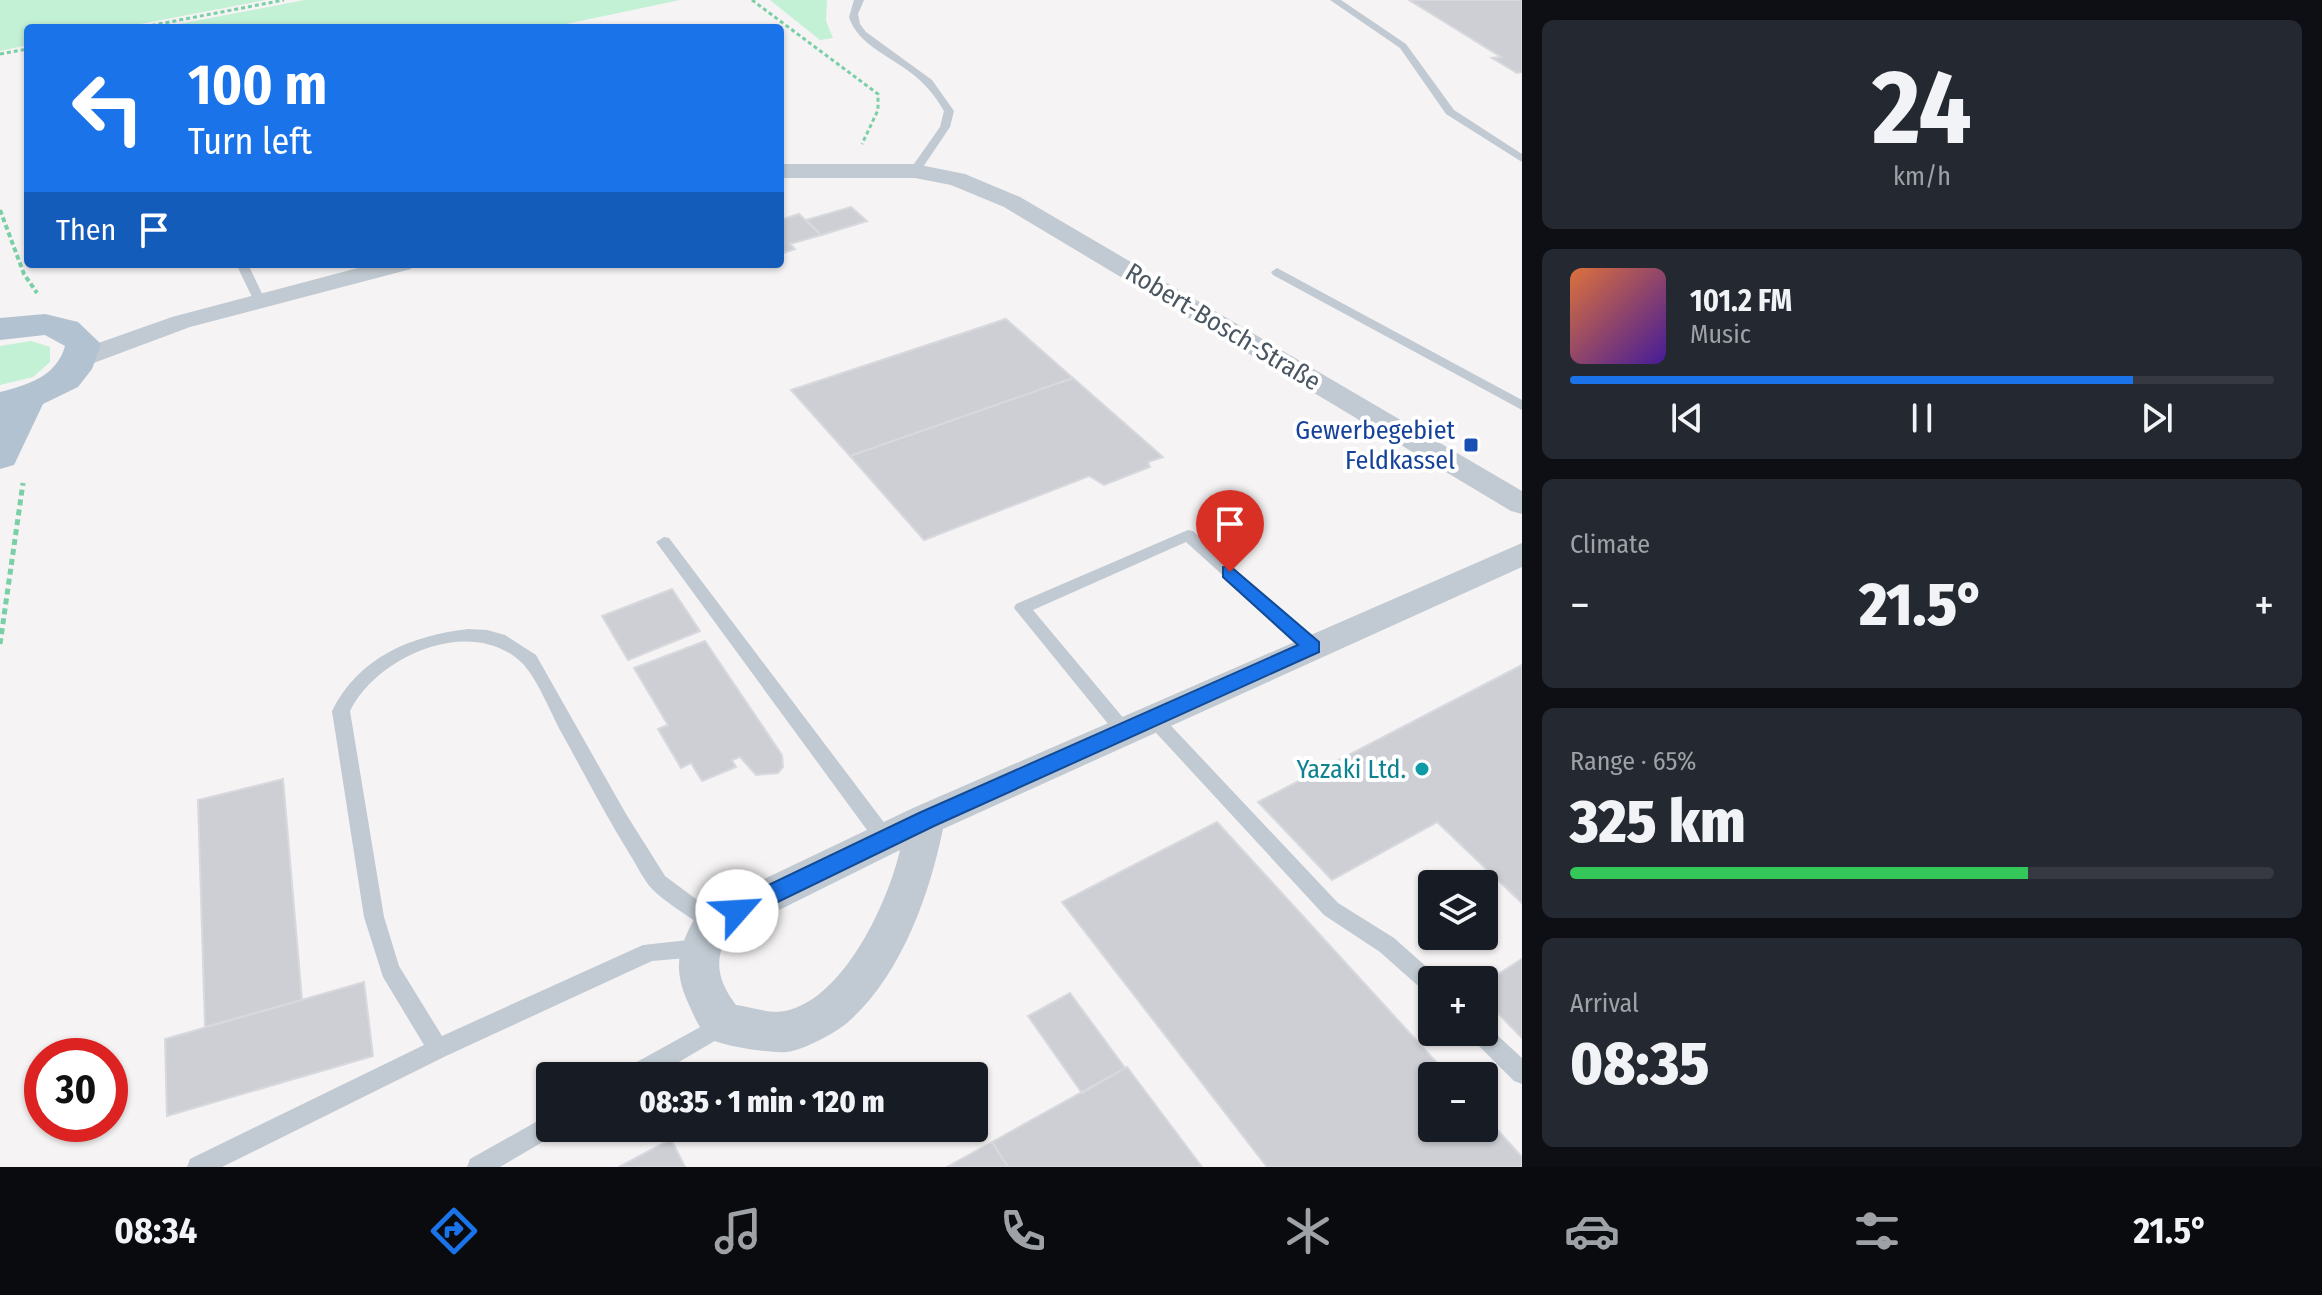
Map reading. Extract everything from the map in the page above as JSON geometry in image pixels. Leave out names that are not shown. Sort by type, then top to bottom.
[{"type":"main road","points":[[0,300],[24,317],[55,325],[78,345],[62,380],[14,401],[12,467]]},
{"type":"street","name":"Robert-Bosch-Straße","points":[[784,171],[915,171],[957,179],[1012,202],[1522,504]]},
{"type":"street","points":[[78,345],[181,322],[386,268]]},
{"type":"street","points":[[926,819],[914,874],[873,965],[831,1010],[787,1032],[724,1024],[699,988],[705,936],[926,819],[1522,554]]},
{"type":"lane","points":[[859,0],[853,8],[853,19],[859,31],[919,73],[941,93],[949,111],[945,127],[915,171]]},
{"type":"lane","points":[[1335,0],[1403,46],[1450,112],[1522,159]]},
{"type":"lane","points":[[244,268],[259,300]]},
{"type":"lane","points":[[1277,272],[1522,406]]},
{"type":"lane","points":[[1313,647],[1188,535],[1022,608],[1331,909],[1387,945],[1418,973]]},
{"type":"lane","points":[[664,542],[885,839]]},
{"type":"lane","points":[[198,1167],[438,1049],[650,952],[705,936],[658,882],[619,820],[530,660],[509,643],[486,636],[452,635],[407,650],[369,673],[346,694],[341,711],[374,917],[390,970],[438,1049]]},
{"type":"lane","points":[[658,1062],[724,1024]]},
{"type":"lane","points":[[1494,1046],[1522,1073]]},
{"type":"lane","points":[[478,1167],[536,1133]]},
{"type":"path","points":[[159,24],[284,0]]},
{"type":"path","points":[[752,0],[878,94],[878,110],[848,171]]},
{"type":"path","points":[[0,54],[24,50]]},
{"type":"path","points":[[0,210],[24,274],[24,317]]},
{"type":"path","points":[[0,644],[12,467]]},
{"type":"green space","points":[[0,0],[266,0],[140,24],[24,24],[24,46],[0,51]]},
{"type":"green space","points":[[305,0],[680,0],[566,24],[179,24]]},
{"type":"green space","points":[[770,0],[827,0],[826,21],[833,38],[820,40]]},
{"type":"green space","points":[[31,341],[50,347],[50,362],[33,377],[0,385],[0,346]]},
{"type":"building","points":[[1409,0],[1522,0],[1522,72],[1517,73],[1492,58],[1501,57]]},
{"type":"building","points":[[851,207],[867,221],[821,235],[806,220]]},
{"type":"building","points":[[799,214],[821,235],[790,244],[795,249],[784,253],[784,219]]},
{"type":"building","points":[[1006,319],[1073,378],[850,456],[791,390]]},
{"type":"building","points":[[1073,378],[1163,457],[1148,462],[1150,467],[1104,485],[1089,476],[924,540],[850,456]]},
{"type":"building","points":[[672,589],[700,631],[628,660],[602,616]]},
{"type":"building","points":[[705,641],[782,755],[783,767],[778,773],[756,775],[740,757],[732,760],[736,767],[702,781],[691,763],[681,768],[658,729],[668,725],[634,668]]},
{"type":"building","name":"Yazaki Ltd.","points":[[1522,665],[1522,903],[1498,880],[1498,870],[1487,870],[1437,822],[1332,880],[1258,802]]},
{"type":"building","points":[[283,779],[302,1000],[205,1027],[198,800]]},
{"type":"building","points":[[1217,822],[1418,1042],[1418,1046],[1436,1062],[1418,1062],[1418,1142],[1498,1142],[1498,1130],[1522,1157],[1522,1167],[1267,1167],[1062,902]]},
{"type":"building","points":[[1522,959],[1522,1038],[1498,1013],[1498,974]]},
{"type":"building","points":[[364,982],[373,1056],[167,1116],[165,1039]]},
{"type":"building","points":[[1070,993],[1125,1068],[1082,1093],[1028,1016]]},
{"type":"building","points":[[1127,1067],[1202,1167],[1008,1167],[992,1142]]},
{"type":"building","points":[[665,1142],[672,1142],[685,1167],[619,1167]]},
{"type":"building","points":[[992,1142],[1008,1167],[947,1167]]},
{"type":"place","name":"Gewerbegebiet Feldkassel","points":[[1471,445]]},
{"type":"place","name":"Yazaki Ltd.","points":[[1422,769]]},
{"type":"route","points":[[737,911],[926,819],[1313,647],[1230,572]]}]
